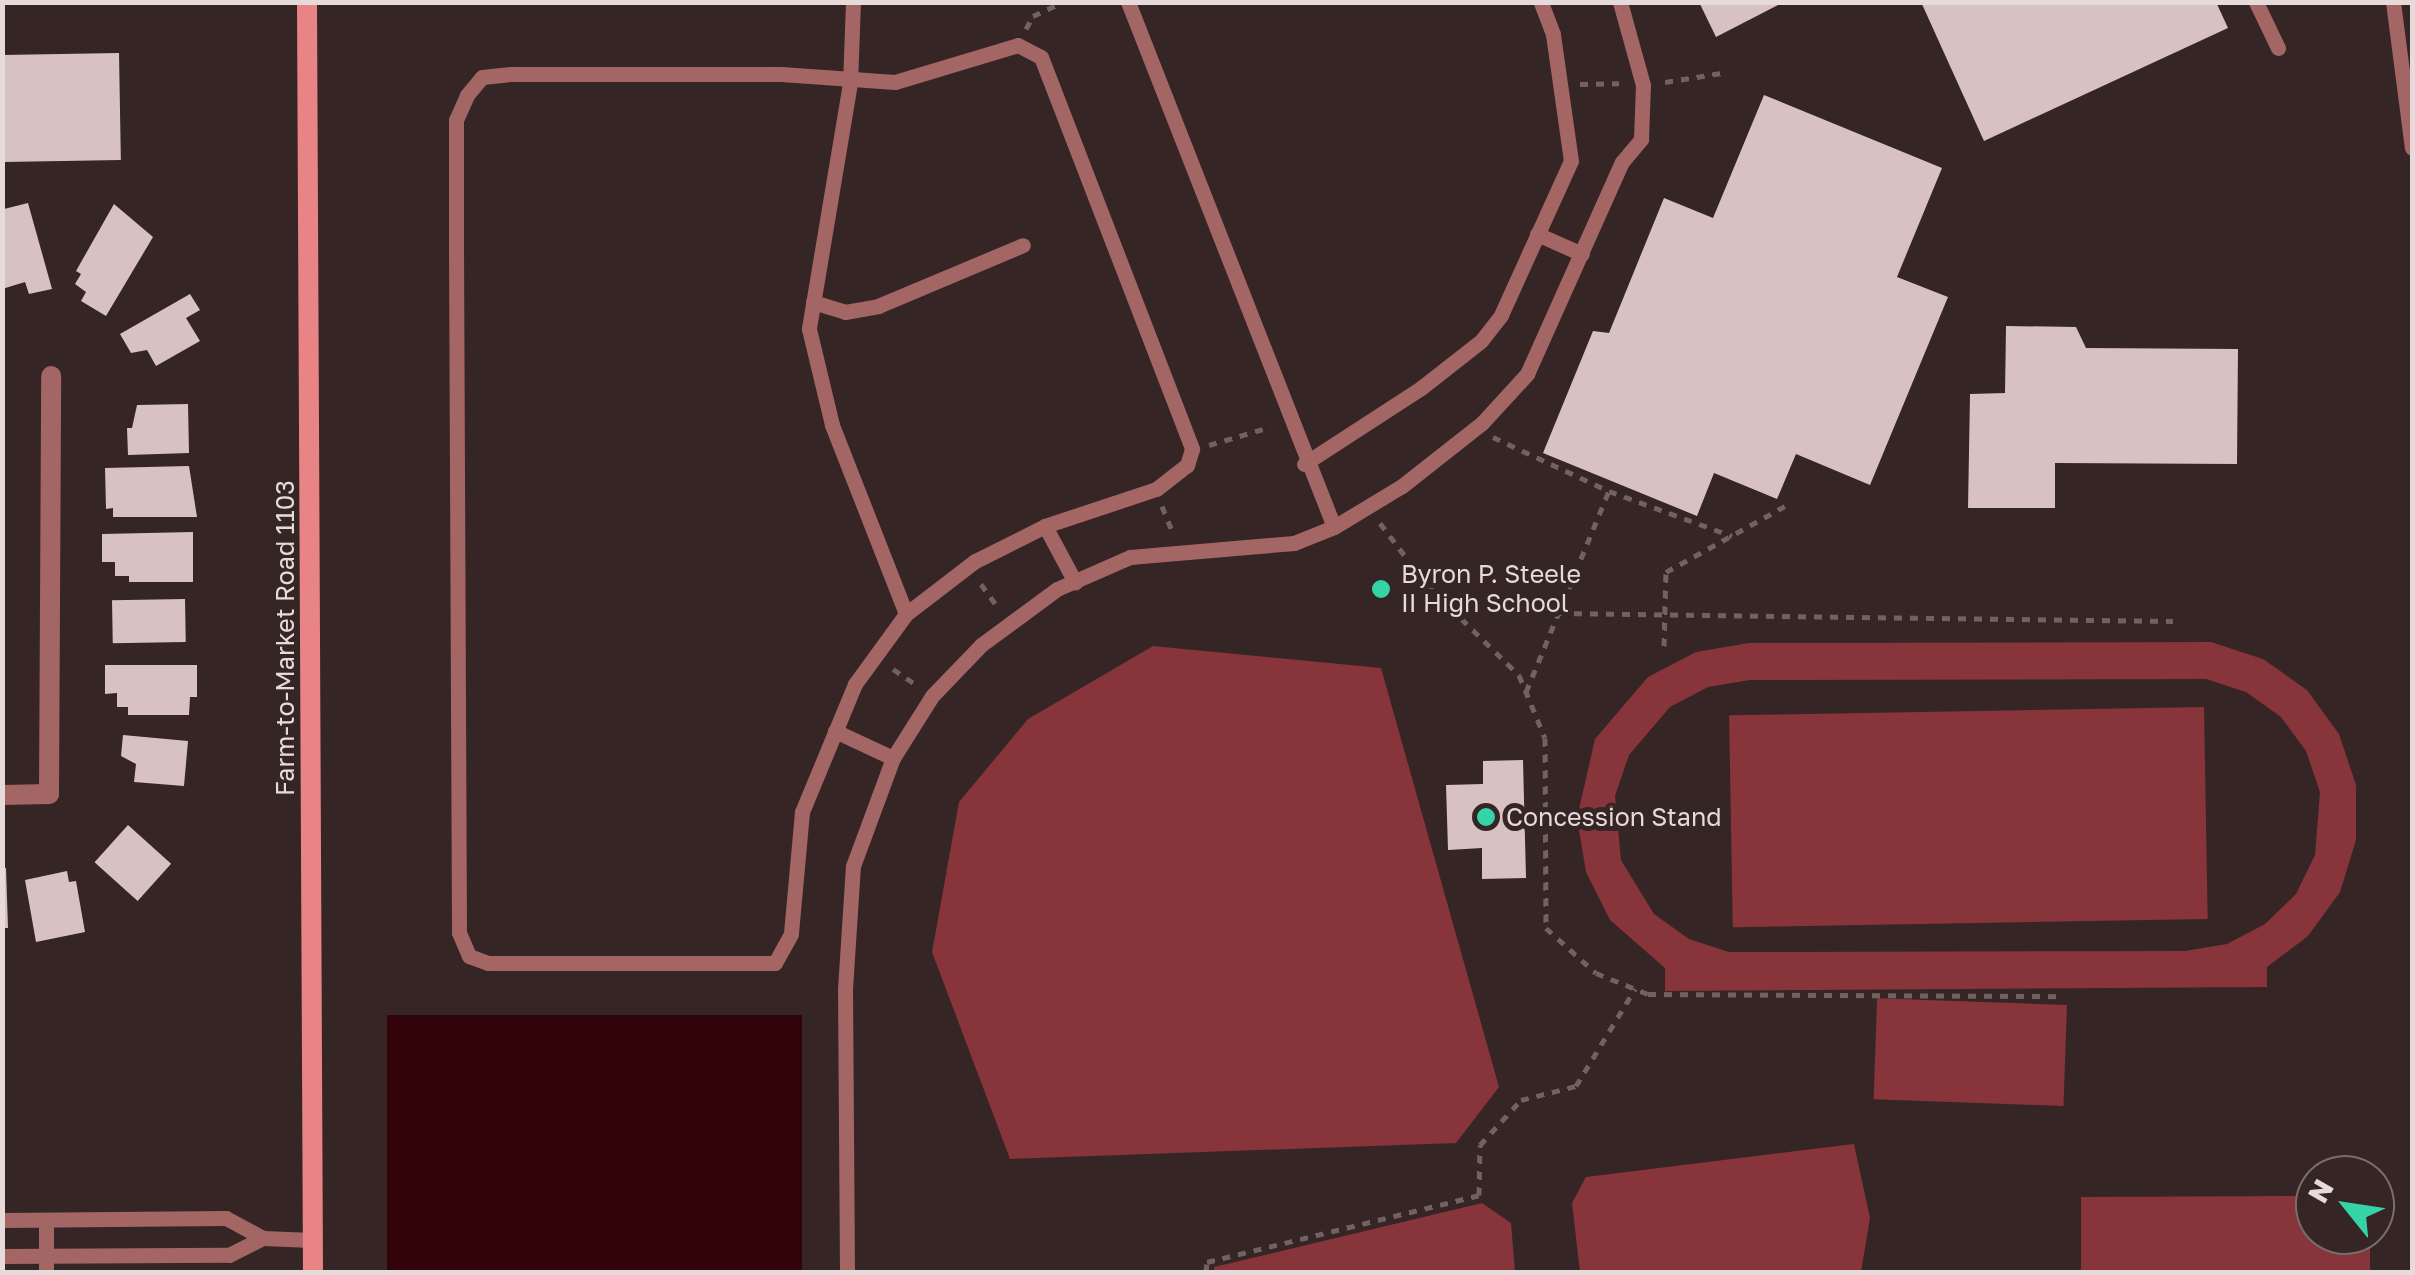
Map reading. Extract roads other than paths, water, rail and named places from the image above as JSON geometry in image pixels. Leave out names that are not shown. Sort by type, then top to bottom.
[{"type":"main road","name":"Farm-to-Market Road 1103","points":[[307,2],[312,1272]]},
{"type":"street","points":[[2,794],[49,794],[51,376]]},
{"type":"lane","points":[[853,2],[850,83],[809,329],[832,424],[906,614]]},
{"type":"lane","points":[[1128,2],[1304,464],[1334,527]]},
{"type":"lane","points":[[1304,464],[1481,341],[1501,315],[1571,161],[1553,34],[1540,2]]},
{"type":"lane","points":[[848,1272],[845,989],[854,866],[893,758],[932,696],[1011,623],[1075,582],[1130,557],[1294,542],[1334,527],[1367,511],[1482,424],[1527,374],[1622,162],[1640,139],[1643,85],[1620,2]]},
{"type":"lane","points":[[2256,2],[2278,48]]},
{"type":"lane","points":[[2393,2],[2412,148]]},
{"type":"lane","points":[[1018,45],[1041,58],[1192,449],[1187,466],[1156,489],[1045,526],[975,562],[906,614],[872,659],[802,812],[790,934],[775,963],[488,963],[469,956],[459,905],[456,120],[482,78],[512,74],[781,74],[850,83],[895,82],[1018,45]]},
{"type":"lane","points":[[1537,234],[1582,254]]},
{"type":"lane","points":[[813,302],[844,312],[878,306],[1023,246]]},
{"type":"lane","points":[[1045,526],[1075,582]]},
{"type":"lane","points":[[836,731],[893,758]]},
{"type":"lane","points":[[2,1220],[226,1218],[263,1238],[312,1240]]},
{"type":"lane","points":[[46,1221],[46,1264]]},
{"type":"lane","points":[[2,1256],[46,1264],[228,1255],[263,1238]]},
{"type":"place","name":"Byron P. Steele II High School","points":[[1381,589]]},
{"type":"place","name":"Concession Stand","points":[[1486,817]]}]
